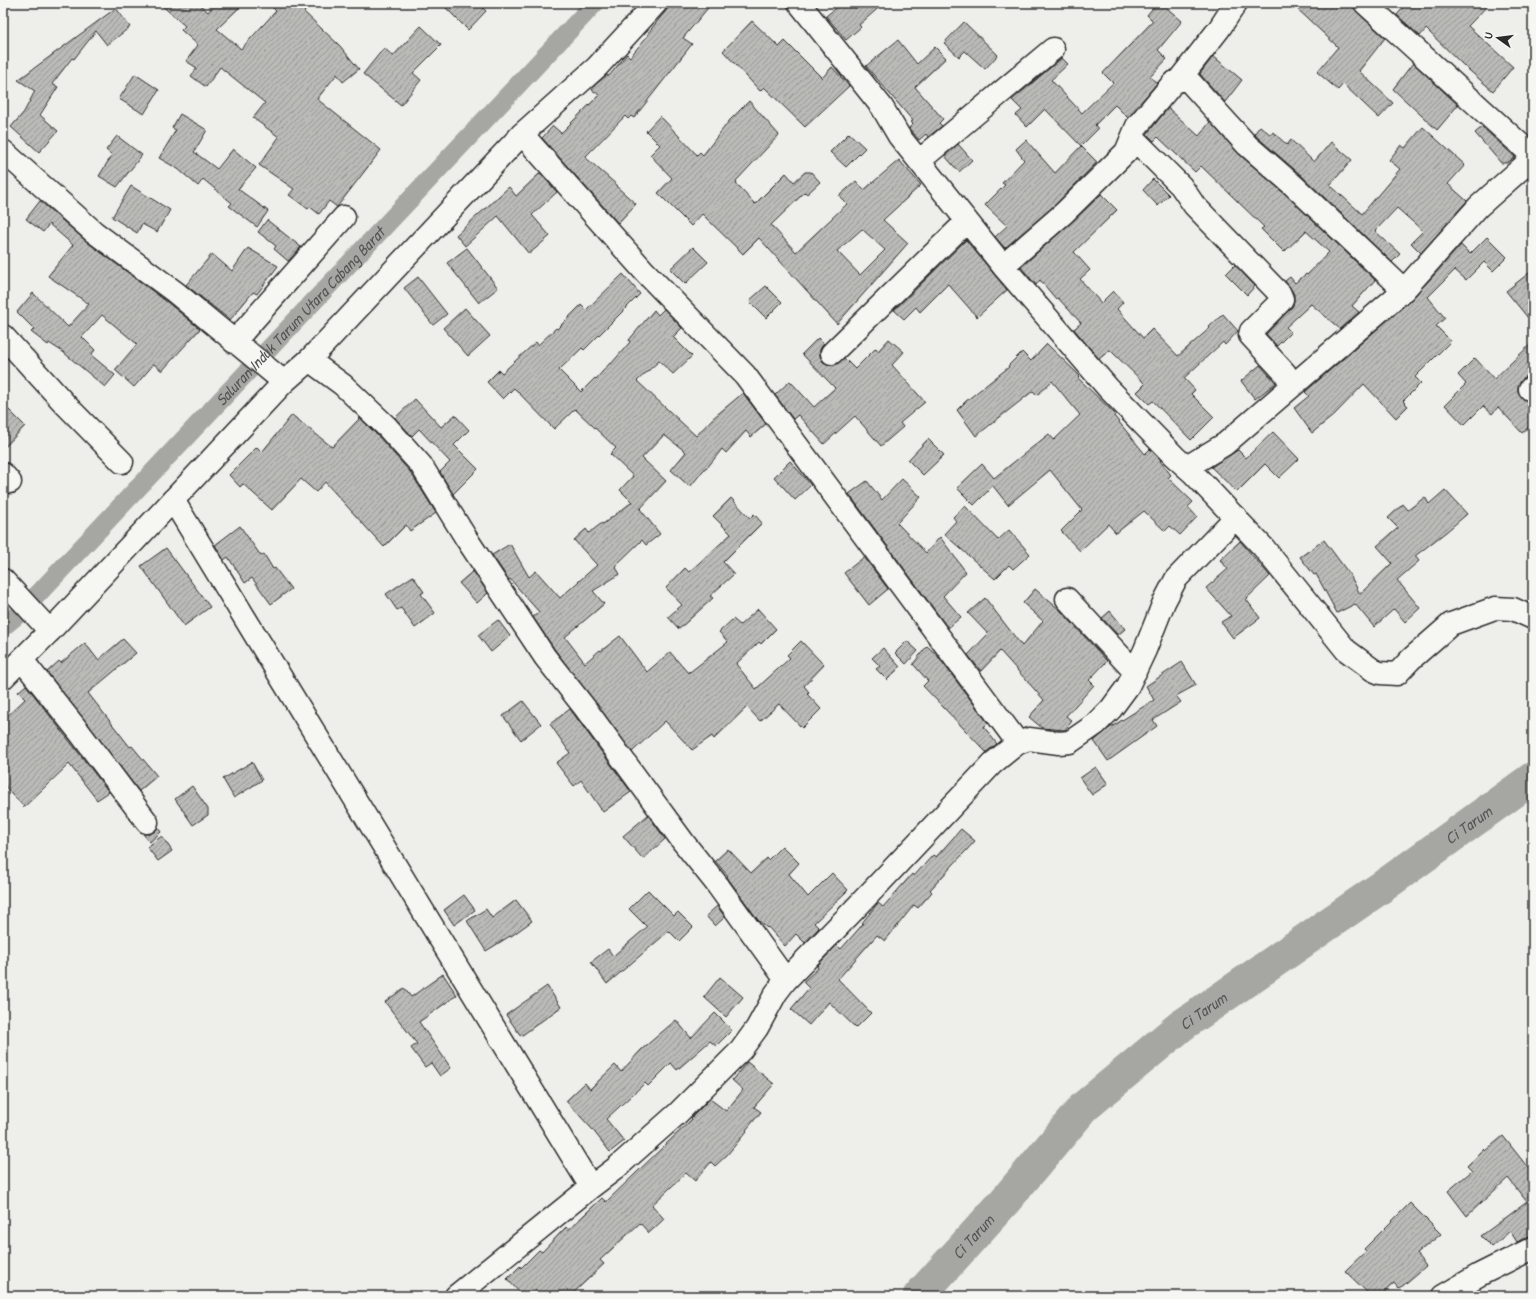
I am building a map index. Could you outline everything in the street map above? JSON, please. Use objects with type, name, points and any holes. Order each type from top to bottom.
[{"type":"street","points":[[3,678],[22,660],[45,625],[173,500],[277,377],[309,360],[522,134],[597,67],[656,3]]},
{"type":"street","points":[[800,3],[882,107],[899,136],[1003,266],[1108,388],[1236,517],[1263,547],[1346,650],[1373,670],[1380,673],[1397,674],[1411,659],[1451,624],[1495,608],[1513,610],[1533,618]]},
{"type":"street","points":[[1003,266],[1064,213],[1126,152],[1137,126],[1173,83],[1180,80],[1219,29],[1236,3]]},
{"type":"street","points":[[1187,467],[1225,444],[1404,290],[1478,207],[1533,157],[1366,3]]},
{"type":"street","points":[[920,161],[1052,49]]},
{"type":"street","points":[[1180,80],[1188,81],[1247,145],[1293,185],[1404,290]]},
{"type":"street","points":[[522,134],[645,272],[745,375],[1018,743]]},
{"type":"street","points":[[1132,138],[1181,186],[1194,205],[1280,294],[1282,299],[1280,302],[1251,331],[1250,335],[1284,373],[1292,386]]},
{"type":"street","points":[[3,151],[94,232],[175,292],[277,377]]},
{"type":"street","points":[[238,344],[344,217]]},
{"type":"street","points":[[832,353],[967,221]]},
{"type":"street","points":[[3,336],[65,404],[122,462]]},
{"type":"street","points":[[309,360],[343,385],[387,427],[421,464],[466,538],[545,657],[585,708],[684,843],[716,883],[786,980]]},
{"type":"street","points":[[173,500],[591,1186]]},
{"type":"street","points":[[456,1296],[649,1140],[741,1050],[757,1028],[776,993],[786,980],[993,763],[1018,743],[1029,739],[1059,743],[1070,742],[1081,736],[1096,724],[1111,709],[1128,686],[1164,602],[1176,578],[1236,517]]},
{"type":"street","points":[[5,582],[45,625]]},
{"type":"street","points":[[1067,599],[1135,672]]},
{"type":"street","points":[[22,660],[80,733],[147,822]]},
{"type":"street","points":[[1442,1296],[1479,1275],[1533,1248]]},
{"type":"building","points":[[159,3],[198,3],[208,12],[216,3],[244,3],[217,29],[241,49],[276,11],[268,3],[313,3],[304,12],[340,46],[359,69],[343,82],[337,74],[317,99],[381,150],[337,207],[329,201],[319,214],[310,207],[308,209],[289,195],[294,189],[259,165],[279,137],[253,118],[265,103],[220,67],[206,87],[191,76],[197,68],[186,61],[198,45],[181,30],[185,26]]},
{"type":"building","points":[[441,3],[478,3],[486,11],[468,30]]},
{"type":"building","points":[[672,3],[712,3],[683,38],[692,44],[634,118],[631,116],[628,119],[625,116],[585,157],[636,204],[618,223],[542,138],[553,126],[561,133],[599,95],[592,90],[595,85],[607,75],[609,76],[627,54],[630,57]]},
{"type":"building","points":[[842,3],[884,3],[859,25],[861,27],[846,40],[826,16]]},
{"type":"building","points":[[1157,3],[1161,3],[1182,21],[1158,50],[1167,59],[1150,77],[1157,83],[1128,118],[1115,105],[1095,125],[1098,129],[1081,146],[1045,109],[1027,127],[1016,115],[1022,110],[1012,100],[1062,58],[1068,64],[1051,80],[1082,113],[1113,83],[1103,73],[1153,21],[1147,15]]},
{"type":"building","points":[[1291,3],[1351,3],[1357,12],[1385,38],[1359,71],[1393,103],[1379,118],[1343,84],[1338,90],[1317,72],[1338,47]]},
{"type":"building","points":[[1407,3],[1490,3],[1468,26],[1513,67],[1493,91],[1463,65],[1426,29],[1420,36],[1397,15]]},
{"type":"building","points":[[116,8],[130,27],[107,45],[96,31],[74,59],[72,58],[52,84],[58,87],[40,115],[58,131],[39,152],[11,127],[24,112],[35,91],[18,80]]},
{"type":"building","points":[[752,21],[779,47],[785,41],[822,78],[832,67],[849,86],[805,127],[764,87],[760,91],[723,51]]},
{"type":"building","points":[[964,22],[998,55],[985,69],[965,51],[959,57],[944,43]]},
{"type":"building","points":[[421,26],[441,45],[413,73],[421,80],[401,105],[363,74],[384,48],[393,56]]},
{"type":"building","points":[[898,40],[917,64],[935,47],[946,58],[915,87],[943,119],[939,123],[942,126],[928,137],[926,134],[919,140],[909,128],[913,124],[911,122],[913,121],[866,66]]},
{"type":"building","points":[[1213,56],[1242,80],[1225,102],[1200,74]]},
{"type":"building","points":[[1413,63],[1458,105],[1437,130],[1393,89]]},
{"type":"building","points":[[135,74],[159,90],[144,114],[119,99]]},
{"type":"building","points":[[749,101],[779,135],[736,181],[736,184],[755,204],[786,173],[794,182],[805,172],[811,172],[820,182],[807,194],[805,192],[771,225],[796,252],[847,204],[839,196],[856,181],[864,190],[899,160],[921,185],[883,220],[908,243],[837,324],[759,238],[743,254],[702,214],[691,226],[658,193],[672,178],[650,155],[660,145],[646,131],[660,116],[697,155],[700,152],[703,155],[729,121]],"holes":[[[862,229],[885,250],[860,275],[837,251]]]},
{"type":"building","points":[[1168,108],[1199,136],[1210,122],[1239,154],[1285,194],[1375,280],[1352,306],[1359,312],[1340,329],[1311,304],[1286,327],[1291,332],[1277,346],[1266,334],[1293,306],[1294,294],[1285,281],[1290,277],[1295,283],[1306,274],[1307,275],[1329,252],[1306,231],[1284,252],[1261,229],[1264,227],[1201,166],[1195,172],[1158,137],[1154,141],[1147,134]]},
{"type":"building","points":[[180,114],[207,130],[194,152],[217,169],[233,149],[256,168],[238,189],[268,211],[257,227],[229,206],[232,203],[203,179],[198,186],[178,169],[159,158],[176,130],[172,128]]},
{"type":"building","points":[[1260,126],[1271,135],[1273,132],[1287,145],[1291,140],[1314,162],[1331,142],[1352,160],[1330,185],[1362,214],[1400,169],[1389,160],[1401,145],[1405,148],[1423,127],[1465,165],[1448,184],[1467,201],[1421,253],[1411,243],[1423,231],[1397,208],[1375,231],[1400,254],[1392,262],[1302,176],[1254,134]]},
{"type":"building","points":[[1482,127],[1515,157],[1507,163],[1501,163],[1475,133]]},
{"type":"building","points":[[849,133],[865,148],[846,167],[830,152]]},
{"type":"building","points":[[117,136],[142,155],[117,187],[99,176],[112,155],[106,150]]},
{"type":"building","points":[[1026,140],[1055,173],[1081,146],[1097,162],[1056,204],[1005,248],[995,237],[1007,226],[985,205],[1005,185],[1002,183],[1024,160],[1016,149]]},
{"type":"building","points":[[958,144],[972,160],[959,172],[945,156]]},
{"type":"building","points":[[540,173],[557,192],[532,215],[550,236],[529,254],[498,216],[465,246],[456,235],[509,187],[516,196]]},
{"type":"building","points":[[1153,179],[1169,195],[1158,206],[1143,190]]},
{"type":"building","points":[[131,186],[170,210],[157,232],[142,224],[137,233],[112,217]]},
{"type":"building","points":[[1101,194],[1117,210],[1074,252],[1090,270],[1080,279],[1101,303],[1113,291],[1123,302],[1117,309],[1143,338],[1152,329],[1178,356],[1210,328],[1209,327],[1223,314],[1238,331],[1225,345],[1223,342],[1184,378],[1195,390],[1191,394],[1214,417],[1191,440],[1153,401],[1149,404],[1137,392],[1145,384],[1110,350],[1099,359],[1074,329],[1081,323],[1058,298],[1056,299],[1040,280],[1036,285],[1021,267]]},
{"type":"building","points":[[40,201],[87,242],[167,302],[200,329],[162,371],[154,364],[134,387],[115,370],[137,344],[102,315],[82,337],[95,350],[91,355],[115,375],[105,387],[63,352],[49,343],[48,345],[31,332],[34,329],[17,312],[33,293],[68,327],[89,304],[48,276],[73,245],[49,224],[43,232],[26,219]]},
{"type":"building","points":[[267,220],[301,247],[288,261],[274,249],[276,246],[258,232]]},
{"type":"building","points":[[1487,237],[1507,257],[1493,271],[1484,262],[1466,280],[1455,270],[1428,297],[1445,318],[1436,326],[1451,341],[1415,377],[1421,383],[1403,401],[1408,406],[1396,418],[1364,384],[1333,416],[1312,433],[1294,408],[1309,396],[1305,392],[1412,299],[1461,245],[1470,254]]},
{"type":"building","points":[[966,240],[1007,290],[977,317],[948,284],[920,312],[916,307],[904,319],[894,310]]},
{"type":"building","points":[[693,247],[708,262],[685,284],[670,269]]},
{"type":"building","points":[[248,248],[278,266],[257,294],[253,292],[230,320],[186,285],[212,254],[232,271]]},
{"type":"building","points":[[467,248],[498,288],[479,303],[447,263]]},
{"type":"building","points":[[1235,265],[1255,286],[1247,295],[1226,274]]},
{"type":"building","points":[[1533,270],[1533,324],[1506,291]]},
{"type":"building","points":[[623,274],[640,294],[584,350],[582,348],[559,370],[581,392],[595,378],[596,379],[610,363],[611,364],[654,310],[658,315],[664,309],[682,328],[673,337],[692,356],[673,374],[659,361],[637,381],[696,436],[713,418],[743,393],[766,424],[751,437],[746,431],[726,453],[722,449],[690,487],[671,470],[686,452],[664,435],[642,458],[666,481],[640,509],[660,534],[646,545],[642,540],[615,566],[620,574],[593,591],[604,604],[565,637],[585,663],[620,636],[647,672],[670,652],[688,673],[728,642],[719,632],[733,619],[740,625],[758,609],[776,629],[761,644],[759,642],[736,664],[756,689],[790,658],[787,655],[801,641],[824,665],[804,686],[809,692],[807,694],[821,709],[802,728],[779,704],[760,721],[747,707],[714,739],[712,736],[692,750],[665,721],[632,752],[555,650],[533,617],[539,612],[510,579],[509,580],[492,555],[510,544],[529,577],[536,571],[560,598],[597,565],[574,540],[586,529],[589,533],[632,502],[620,490],[633,476],[610,454],[616,448],[575,409],[554,429],[514,388],[503,399],[487,382],[499,370],[502,373],[536,342],[538,345],[556,328],[557,329],[581,305],[586,310]]},
{"type":"building","points":[[418,277],[447,314],[433,325],[404,288]]},
{"type":"building","points":[[766,286],[782,302],[766,318],[749,301]]},
{"type":"building","points":[[465,308],[490,336],[468,356],[443,328]]},
{"type":"building","points":[[818,338],[824,344],[820,349],[820,356],[823,362],[829,365],[835,365],[844,358],[855,369],[876,348],[878,351],[889,339],[904,352],[892,365],[925,402],[900,423],[903,427],[881,446],[855,416],[824,444],[798,415],[793,419],[775,395],[790,381],[814,407],[835,388],[802,354]]},
{"type":"building","points":[[1533,342],[1533,374],[1524,377],[1518,386],[1518,393],[1521,398],[1527,401],[1533,401],[1533,423],[1522,433],[1498,407],[1492,414],[1483,406],[1464,425],[1445,405],[1466,384],[1458,375],[1475,358],[1494,379]]},
{"type":"building","points":[[1047,344],[1080,376],[1078,378],[1115,414],[1114,416],[1145,454],[1150,449],[1161,460],[1160,461],[1171,475],[1168,478],[1193,502],[1188,507],[1197,517],[1180,535],[1170,526],[1165,531],[1144,511],[1116,533],[1108,524],[1080,551],[1061,531],[1082,510],[1050,470],[1008,505],[993,486],[974,505],[957,488],[982,464],[994,478],[1049,434],[1054,440],[1080,415],[1052,381],[1037,395],[1033,391],[976,436],[957,410],[966,401],[1009,367],[1008,366],[1022,352],[1031,361]]},
{"type":"building","points":[[1260,365],[1276,383],[1255,399],[1241,381]]},
{"type":"building","points":[[415,399],[441,427],[455,415],[469,430],[454,445],[478,469],[453,494],[440,472],[450,462],[419,429],[412,436],[395,418]]},
{"type":"building","points":[[3,404],[25,426],[3,449]]},
{"type":"building","points":[[292,415],[332,447],[360,418],[411,473],[436,513],[410,531],[406,525],[384,547],[325,482],[316,492],[301,479],[272,510],[243,484],[240,487],[229,475],[257,447],[262,452]]},
{"type":"building","points":[[1273,432],[1299,459],[1279,478],[1265,464],[1237,492],[1211,467],[1238,450],[1246,458]]},
{"type":"building","points":[[928,439],[944,455],[923,475],[908,460]]},
{"type":"building","points":[[790,461],[811,485],[795,500],[774,477]]},
{"type":"building","points":[[902,479],[921,497],[897,523],[926,553],[940,537],[966,572],[943,596],[961,617],[948,628],[849,494],[867,481],[882,500]]},
{"type":"building","points":[[1445,490],[1467,514],[1415,556],[1419,561],[1397,580],[1420,608],[1405,622],[1394,609],[1374,627],[1355,604],[1337,613],[1316,574],[1314,575],[1300,557],[1324,540],[1350,575],[1360,594],[1392,563],[1377,546],[1398,528],[1388,518],[1403,504],[1408,510],[1425,497],[1429,504]]},
{"type":"building","points":[[731,498],[750,518],[754,514],[762,523],[723,562],[734,574],[710,596],[713,598],[679,629],[668,617],[682,605],[666,588],[685,568],[689,572],[731,534],[713,516]]},
{"type":"building","points":[[965,506],[998,540],[1009,530],[1030,554],[1013,569],[1009,565],[995,579],[944,534],[956,521],[953,517]]},
{"type":"building","points":[[240,526],[261,556],[264,554],[273,569],[275,568],[291,589],[271,604],[252,578],[245,583],[228,557],[224,560],[215,545]]},
{"type":"building","points":[[1240,541],[1270,576],[1246,599],[1260,618],[1233,638],[1221,622],[1231,616],[1206,588],[1228,569],[1220,560]]},
{"type":"building","points":[[166,548],[210,607],[184,626],[141,566]]},
{"type":"building","points":[[864,557],[888,589],[869,605],[844,573]]},
{"type":"building","points":[[473,571],[488,593],[477,603],[459,583]]},
{"type":"building","points":[[413,576],[424,592],[421,594],[435,613],[415,628],[401,608],[397,610],[386,594]]},
{"type":"building","points":[[1035,589],[1061,611],[1107,661],[1089,680],[1094,685],[1066,716],[1072,721],[1065,730],[1042,728],[1029,717],[1044,700],[1000,651],[981,671],[968,655],[988,634],[968,613],[985,598],[1022,646],[1043,621],[1023,603]]},
{"type":"building","points":[[1110,611],[1125,629],[1118,635],[1102,618]]},
{"type":"building","points":[[498,620],[510,636],[491,652],[478,635]]},
{"type":"building","points":[[123,639],[136,653],[88,693],[130,747],[132,746],[157,776],[139,791],[47,672],[59,661],[61,663],[85,643],[98,660]]},
{"type":"building","points":[[907,641],[918,651],[906,664],[895,653]]},
{"type":"building","points":[[927,646],[936,654],[988,723],[984,727],[997,744],[986,752],[923,686],[928,681],[913,664]]},
{"type":"building","points":[[883,648],[900,667],[887,680],[876,669],[880,666],[872,658]]},
{"type":"building","points":[[1182,662],[1196,685],[1176,696],[1181,702],[1153,720],[1157,726],[1108,761],[1094,741],[1108,729],[1154,700],[1146,686]]},
{"type":"building","points":[[26,685],[109,792],[97,800],[69,764],[24,807],[3,784],[3,720],[25,699],[18,692]]},
{"type":"building","points":[[523,701],[541,724],[521,740],[503,716]]},
{"type":"building","points":[[570,709],[631,792],[603,812],[581,780],[574,786],[556,763],[570,753],[550,724]]},
{"type":"building","points":[[252,762],[262,780],[234,798],[223,779]]},
{"type":"building","points":[[1096,767],[1108,784],[1092,795],[1080,778]]},
{"type":"building","points":[[192,786],[208,809],[208,815],[193,825],[175,799]]},
{"type":"building","points":[[648,815],[665,839],[643,859],[623,836]]},
{"type":"building","points":[[158,828],[161,832],[150,842],[143,834],[154,832]]},
{"type":"building","points":[[961,829],[975,841],[930,890],[932,892],[918,908],[914,905],[885,941],[877,935],[838,979],[871,1013],[856,1028],[829,1002],[809,1025],[791,1009],[809,988],[803,982],[818,968],[817,966],[837,945],[841,949],[863,924],[862,923],[878,903],[883,907],[912,874],[914,876],[933,855],[936,857]]},
{"type":"building","points":[[162,836],[172,851],[158,861],[147,847]]},
{"type":"building","points":[[782,846],[799,863],[789,874],[808,897],[832,873],[848,890],[814,923],[819,928],[805,943],[796,934],[785,946],[768,927],[767,928],[758,920],[727,877],[728,876],[715,861],[728,849],[751,873],[767,858],[768,860]]},
{"type":"building","points":[[648,890],[674,916],[678,912],[693,927],[679,941],[669,931],[607,984],[591,962],[608,949],[613,956],[647,927],[629,909]]},
{"type":"building","points":[[464,895],[475,910],[454,925],[444,910]]},
{"type":"building","points":[[516,900],[532,921],[510,937],[486,951],[467,921],[486,909],[492,918]]},
{"type":"building","points":[[717,906],[725,917],[715,926],[706,916]]},
{"type":"building","points":[[443,974],[457,995],[419,1022],[451,1068],[440,1076],[431,1063],[425,1067],[411,1048],[417,1044],[385,1002],[404,988],[411,997]]},
{"type":"building","points":[[720,977],[743,997],[726,1017],[704,997]]},
{"type":"building","points":[[547,986],[561,1007],[521,1036],[506,1015]]},
{"type":"building","points":[[715,1013],[732,1030],[716,1046],[710,1041],[677,1070],[671,1063],[648,1086],[645,1083],[606,1119],[624,1141],[610,1152],[592,1129],[566,1101],[585,1083],[590,1089],[615,1065],[621,1072],[641,1050],[676,1020],[691,1038]]},
{"type":"building","points":[[747,1062],[774,1084],[754,1107],[761,1112],[727,1155],[715,1166],[711,1162],[695,1181],[686,1173],[652,1205],[664,1219],[649,1233],[640,1223],[600,1260],[604,1264],[570,1296],[523,1296],[507,1279],[520,1266],[521,1268],[539,1250],[542,1252],[566,1227],[568,1230],[602,1198],[606,1202],[692,1119],[691,1118],[710,1099],[726,1111],[743,1090],[732,1080]]},
{"type":"building","points":[[1503,1136],[1533,1174],[1533,1234],[1517,1242],[1510,1231],[1492,1247],[1481,1236],[1527,1202],[1508,1178],[1467,1216],[1448,1191],[1472,1171],[1467,1166],[1484,1149],[1485,1151]]},
{"type":"building","points":[[1410,1203],[1441,1234],[1416,1254],[1426,1266],[1399,1289],[1394,1283],[1380,1296],[1371,1296],[1345,1271],[1366,1251],[1364,1249]]},
{"type":"waterway","name":"Saluran Induk Tarum Utara Cabang Barat","points":[[3,627],[21,612],[595,3]]},
{"type":"waterway","name":"Ci Tarum","points":[[919,1296],[1004,1202],[1084,1107],[1181,1026],[1386,884],[1533,778]]}]
